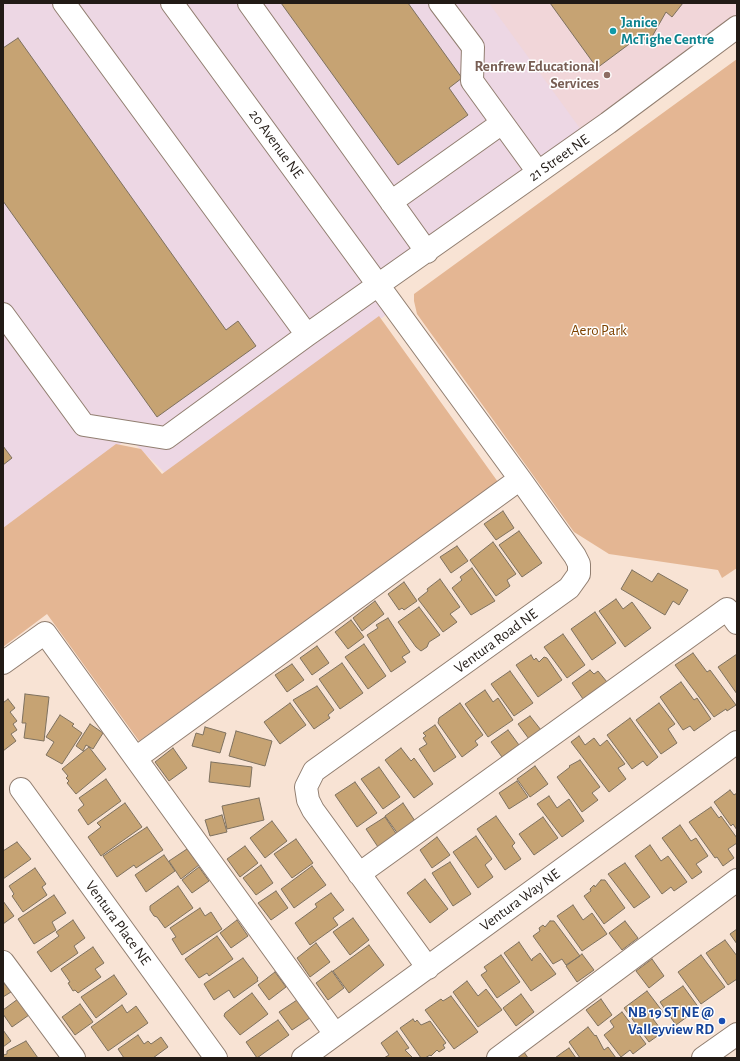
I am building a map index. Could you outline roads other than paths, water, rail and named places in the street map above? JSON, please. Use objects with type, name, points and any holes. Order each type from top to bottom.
[{"type":"street","points":[[64,3],[308,336]]},
{"type":"street","name":"20 Avenue NE","points":[[172,3],[379,286]]},
{"type":"street","points":[[248,3],[427,252]]},
{"type":"street","points":[[440,3],[473,48],[472,81],[538,172]]},
{"type":"street","name":"21 Street NE","points":[[3,314],[84,425],[166,438],[608,123],[737,27]]},
{"type":"street","points":[[391,202],[502,123]]},
{"type":"street","name":"Ventura Road NE","points":[[379,286],[520,479],[575,556],[579,564],[579,574],[569,588],[314,771],[306,787],[308,800],[313,810],[428,968]]},
{"type":"street","points":[[136,758],[520,479]]},
{"type":"street","points":[[359,874],[727,609],[737,623]]},
{"type":"street","points":[[3,663],[45,633],[336,1034]]},
{"type":"street","name":"Ventura Way NE","points":[[303,1058],[737,742]]},
{"type":"street","name":"Ventura Place NE","points":[[21,789],[216,1058]]},
{"type":"street","points":[[498,1058],[737,880]]},
{"type":"street","points":[[3,962],[74,1058]]},
{"type":"street","points":[[703,1058],[737,1034]]},
{"type":"place","name":"Janice McTighe Centre","points":[[613,31]]},
{"type":"place","name":"Renfrew Educational Services","points":[[607,75]]},
{"type":"place","name":"NB 19 ST NE @ Valleyview RD","points":[[722,1021]]},
{"type":"park label","name":"Aero Park","points":[[599,330]]}]
